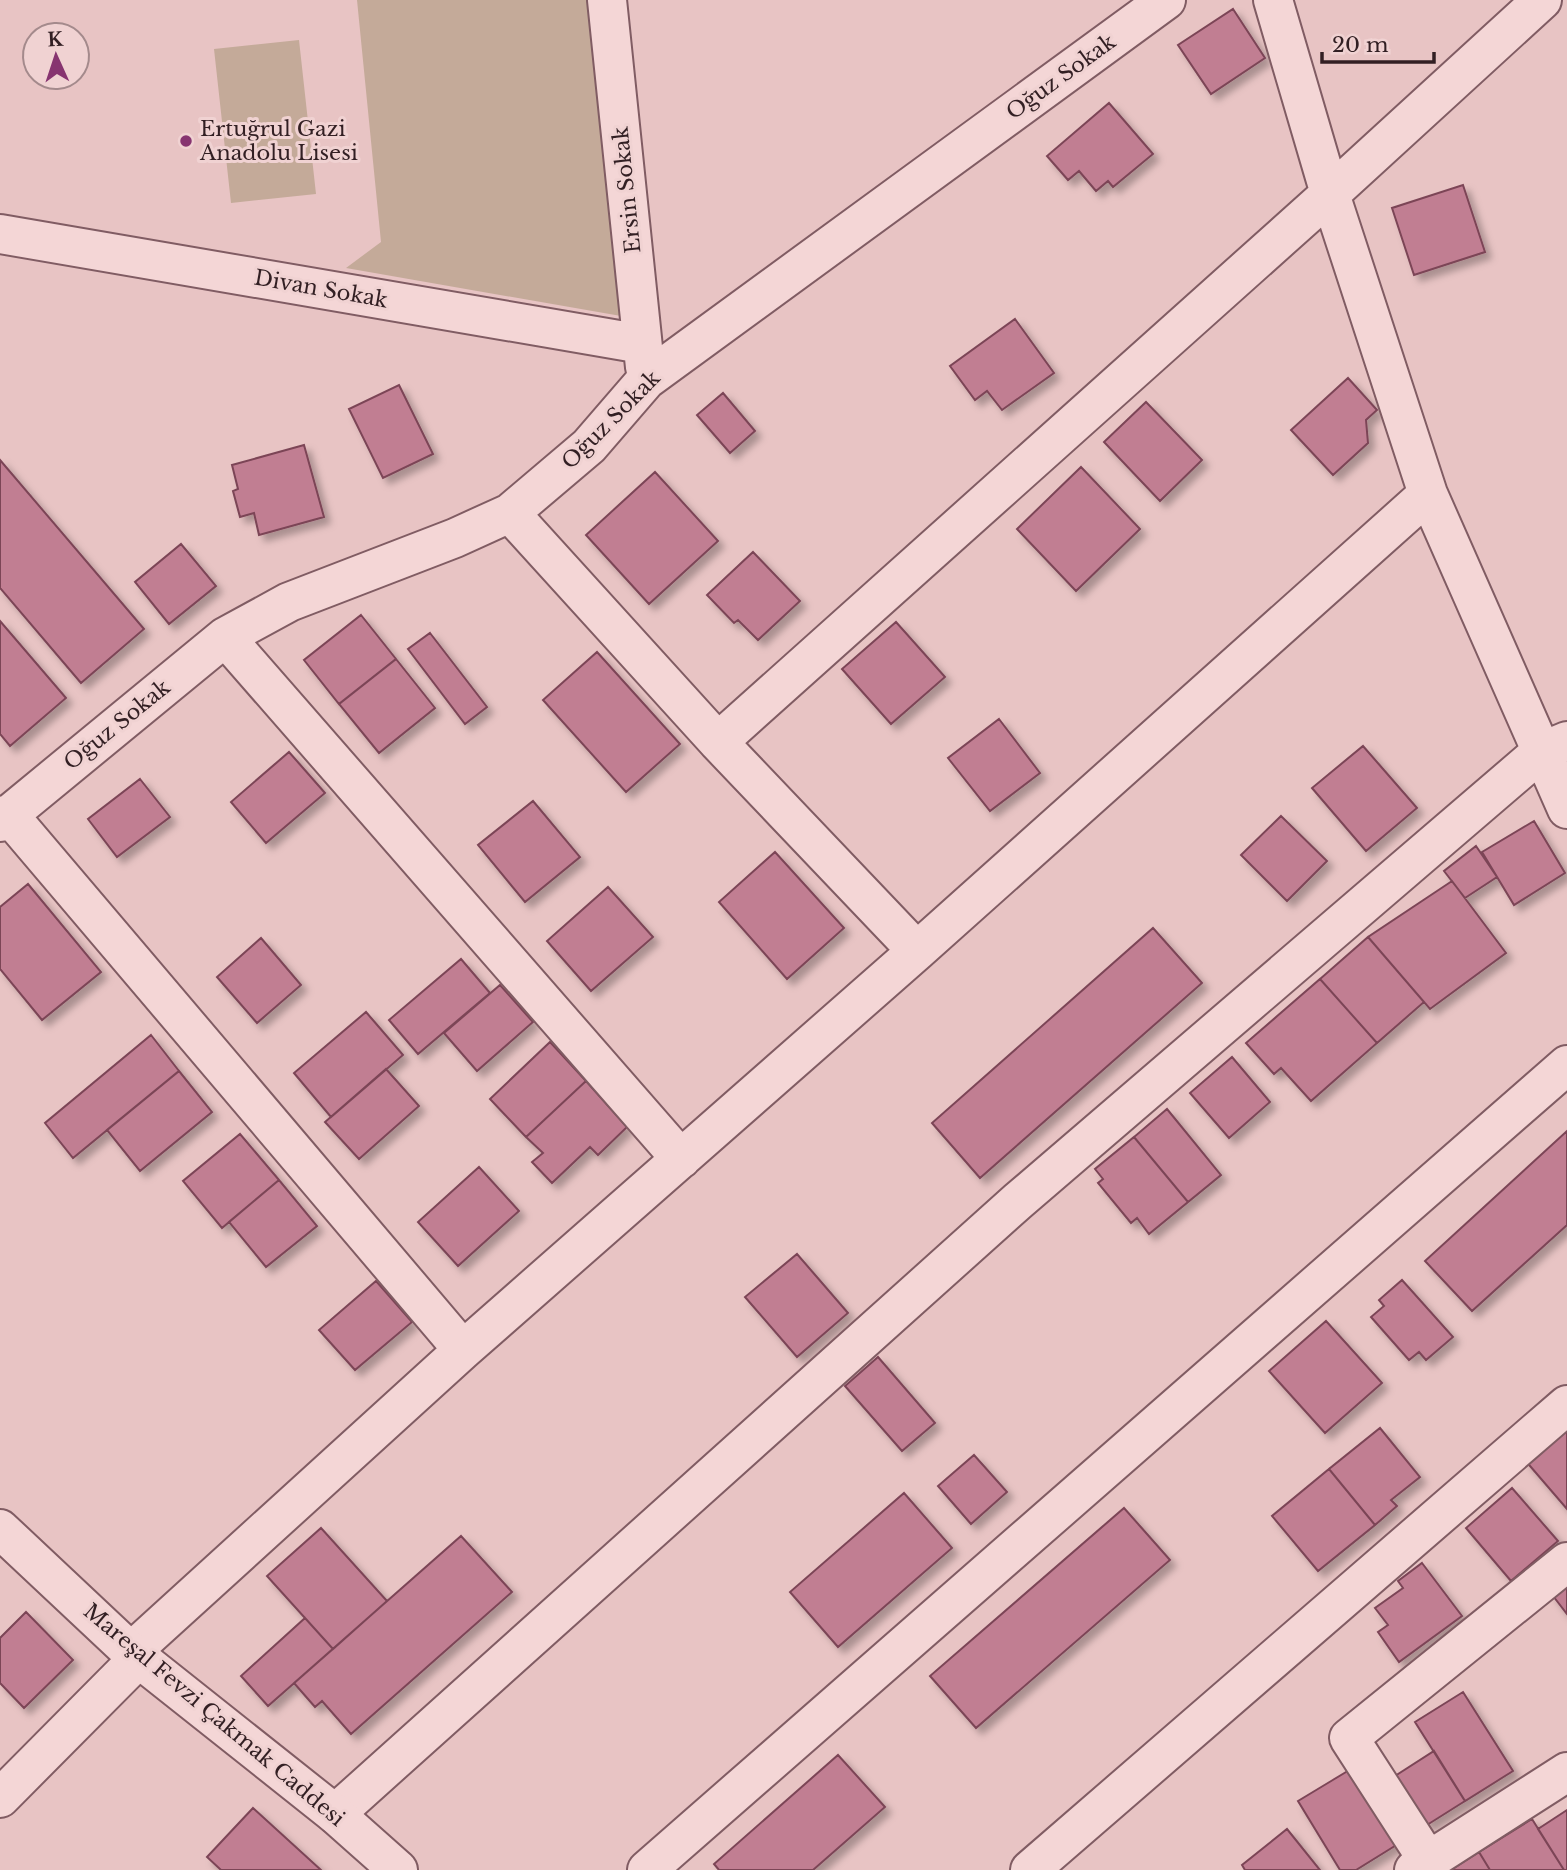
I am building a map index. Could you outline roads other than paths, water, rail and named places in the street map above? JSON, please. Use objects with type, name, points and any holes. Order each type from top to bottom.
[{"type":"street","name":"Ersin Sokak","points":[[607,0],[644,362]]},
{"type":"street","name":"Oğuz Sokak","points":[[4,818],[225,637],[289,602],[455,538],[510,513],[589,446],[644,362],[1166,0]]},
{"type":"street","points":[[1273,0],[1330,194],[1428,494],[1554,746],[1567,809]]},
{"type":"street","points":[[718,742],[1330,194],[1542,0]]},
{"type":"street","name":"Divan Sokak","points":[[0,234],[644,362]]},
{"type":"street","points":[[0,1798],[135,1655],[463,1350],[917,951],[1428,494]]},
{"type":"street","points":[[510,513],[718,742],[917,951]]},
{"type":"street","points":[[225,637],[681,1158]]},
{"type":"street","points":[[335,1814],[1018,1201],[1554,746]]},
{"type":"street","points":[[4,818],[463,1350]]},
{"type":"street","points":[[647,1870],[1567,1065]]},
{"type":"street","points":[[1030,1870],[1567,1405]]},
{"type":"street","name":"Mareşal Fevzi Çakmak Caddesi","points":[[0,1529],[135,1655],[335,1814],[398,1870]]},
{"type":"street","points":[[1567,1562],[1349,1738],[1421,1865],[1567,1772]]},
{"type":"place","name":"Ertuğrul Gazi Anadolu Lisesi","points":[[186,141]]}]
